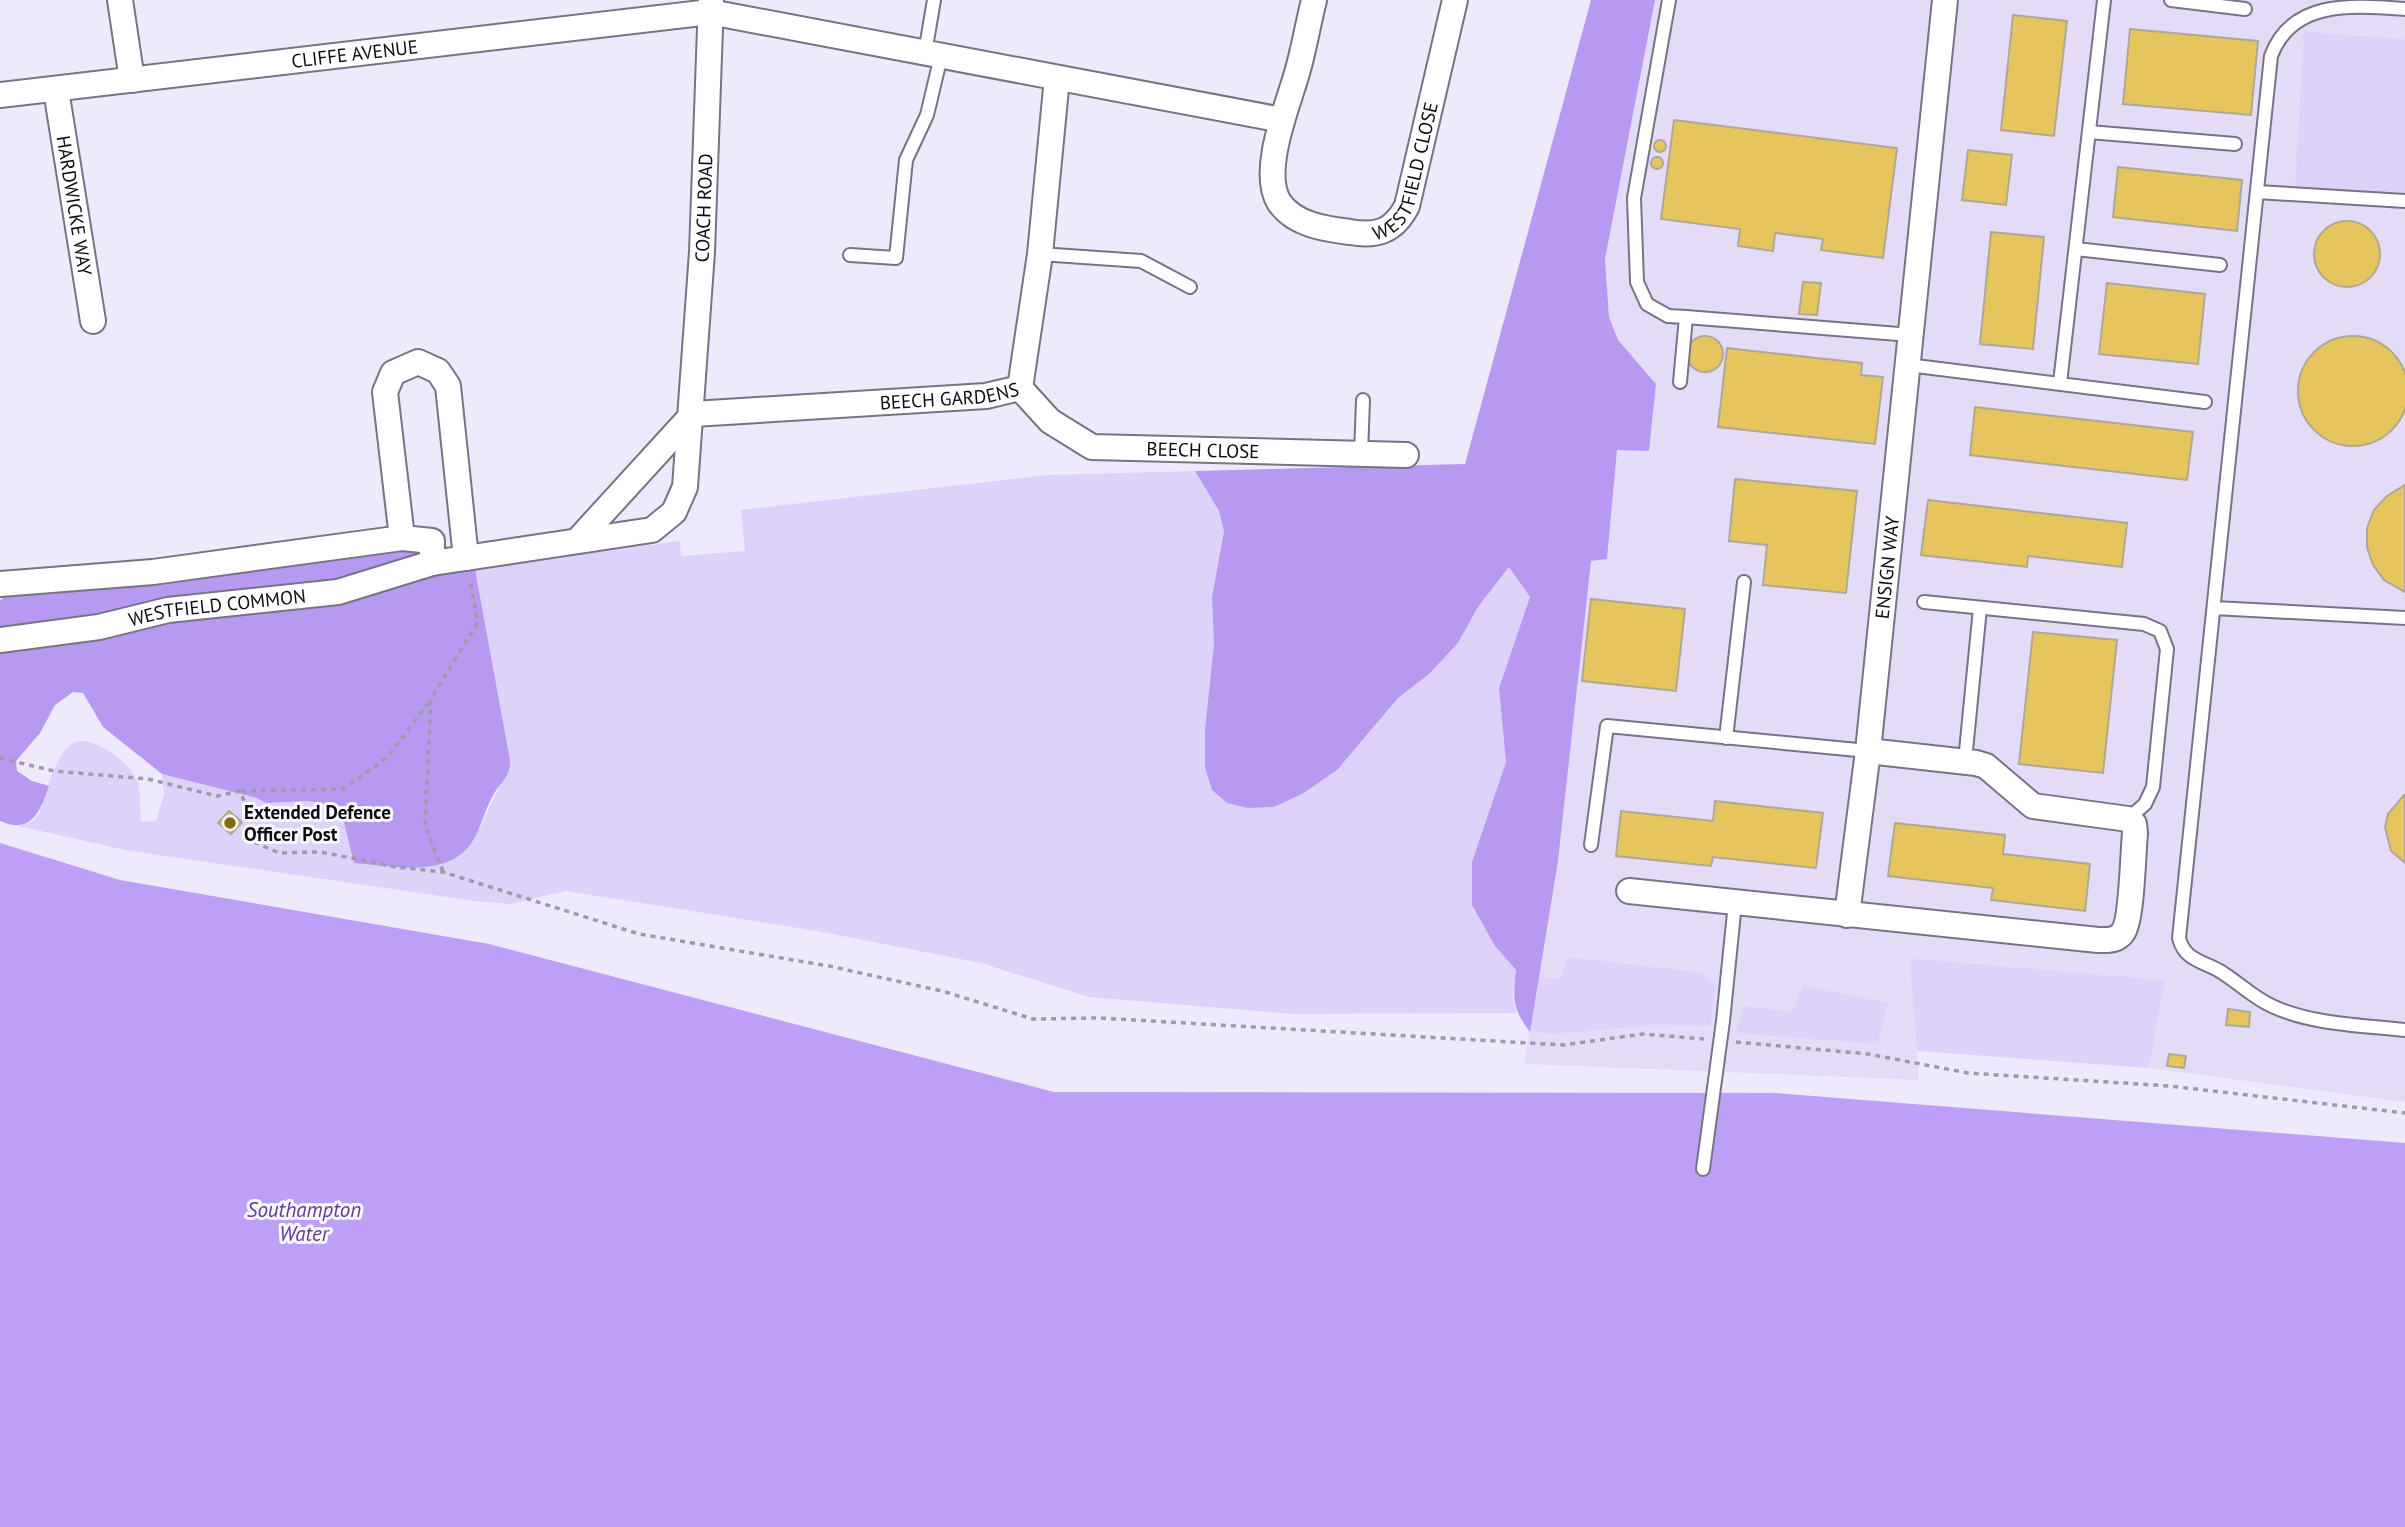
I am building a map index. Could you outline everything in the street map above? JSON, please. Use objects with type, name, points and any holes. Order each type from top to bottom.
[{"type":"street","points":[[120,0],[132,80]]},
{"type":"street","name":"WESTFIELD CLOSE","points":[[1314,0],[1298,71],[1282,120],[1272,180],[1285,209],[1302,222],[1330,229],[1375,234],[1389,229],[1399,221],[1407,206],[1455,0]]},
{"type":"street","name":"ENSIGN WAY","points":[[1847,915],[1868,751],[1945,0]]},
{"type":"street","points":[[710,6],[933,54],[1282,120]]},
{"type":"street","name":"CLIFFE AVENUE","points":[[0,94],[56,90],[710,6]]},
{"type":"street","name":"COACH ROAD","points":[[652,530],[674,512],[685,487],[692,414],[710,6]]},
{"type":"street","name":"BEECH GARDENS","points":[[692,414],[986,396],[1020,387],[1040,254],[1057,78]]},
{"type":"street","name":"HARDWICKE WAY","points":[[56,90],[93,321]]},
{"type":"street","points":[[402,538],[385,392],[393,373],[418,362],[438,371],[448,386],[466,558]]},
{"type":"street","name":"BEECH CLOSE","points":[[1020,387],[1050,421],[1092,447],[1406,455]]},
{"type":"street","points":[[577,541],[692,414]]},
{"type":"street","name":"WESTFIELD COMMON","points":[[0,640],[99,627],[168,610],[338,592],[432,563],[652,530]]},
{"type":"street","points":[[0,583],[153,572],[402,538],[432,541],[432,563]]},
{"type":"street","points":[[1629,891],[1847,915],[2115,939],[2122,934],[2127,918],[2135,833],[2134,824],[2128,819],[2033,806],[1986,766],[1965,761],[1868,751]]},
{"type":"lane","points":[[850,256],[896,258],[906,160],[927,115],[933,54],[934,0]]},
{"type":"lane","points":[[1669,0],[1634,198],[1637,282],[1647,304],[1668,316],[1910,335]]},
{"type":"lane","points":[[2060,383],[2104,0]]},
{"type":"lane","points":[[2171,0],[2245,9]]},
{"type":"lane","points":[[2405,9],[2326,4],[2305,13],[2284,29],[2271,57],[2179,928],[2181,946],[2192,958],[2218,970],[2261,1000],[2283,1011],[2322,1020],[2405,1030]]},
{"type":"lane","points":[[2089,132],[2235,144]]},
{"type":"lane","points":[[2257,192],[2405,201]]},
{"type":"lane","points":[[2076,248],[2220,265]]},
{"type":"lane","points":[[1040,254],[1141,261],[1190,287]]},
{"type":"lane","points":[[1681,382],[1686,317]]},
{"type":"lane","points":[[1908,365],[2204,402]]},
{"type":"lane","points":[[1361,454],[1363,400]]},
{"type":"lane","points":[[1726,738],[1744,582]]},
{"type":"lane","points":[[1924,602],[2144,624],[2160,631],[2167,649],[2153,787],[2145,804],[2128,819]]},
{"type":"lane","points":[[1965,761],[1980,608]]},
{"type":"lane","points":[[2214,608],[2405,618]]},
{"type":"lane","points":[[1591,845],[1607,726],[1868,751]]},
{"type":"lane","points":[[1703,1169],[1723,1021],[1735,903]]},
{"type":"path","points":[[0,758],[54,771],[148,779],[217,796],[240,791],[343,789],[388,757],[431,699],[478,622],[466,558]]},
{"type":"path","points":[[431,699],[425,826],[443,872]]},
{"type":"path","points":[[240,791],[249,812],[247,833],[256,843],[279,853],[321,852],[396,867],[443,872],[639,934],[829,966],[942,991],[1033,1020],[1099,1018],[1563,1045],[1643,1034],[1709,1040]]},
{"type":"path","points":[[1735,1042],[1868,1054],[1968,1073],[2169,1086],[2405,1113]]},
{"type":"shaded area","points":[[1591,0],[1655,0],[1605,259],[1609,317],[1618,340],[1656,384],[1649,451],[1617,450],[1607,559],[1591,561],[1558,861],[1530,1032],[1515,1003],[1516,970],[1495,946],[1472,905],[1472,862],[1506,762],[1499,688],[1530,597],[1509,567],[1478,607],[1458,643],[1429,674],[1398,698],[1337,770],[1302,794],[1274,807],[1248,808],[1227,803],[1212,790],[1205,767],[1205,730],[1214,644],[1212,597],[1224,531],[1219,511],[1195,471],[1465,464]]},
{"type":"shaded area","points":[[1655,0],[2405,0],[2405,1102],[2149,1068],[2165,980],[1911,958],[1919,1080],[1524,1064],[1558,861],[1591,561],[1607,559],[1617,449],[1649,451],[1656,384],[1618,340],[1609,317],[1605,259]]},
{"type":"shaded area","points":[[2304,32],[2405,39],[2405,193],[2295,186]]},
{"type":"shaded area","points":[[1195,471],[1219,511],[1224,531],[1212,597],[1214,644],[1248,808],[1274,807],[1302,794],[1369,731],[1398,697],[1429,674],[1458,643],[1478,607],[1510,566],[1530,598],[1499,688],[1506,762],[1472,862],[1495,946],[1516,970],[1513,996],[1516,1013],[1294,1014],[1089,997],[981,963],[817,931],[566,891],[510,904],[474,901],[125,850],[19,826],[32,822],[39,814],[59,759],[70,745],[78,741],[98,745],[128,767],[138,783],[141,822],[156,821],[164,794],[162,774],[257,798],[267,803],[307,801],[480,829],[510,759],[475,569],[680,541],[681,556],[745,551],[741,510],[1048,475]]},
{"type":"shaded area","points":[[408,547],[432,563],[475,569],[510,760],[507,776],[492,797],[475,837],[462,854],[434,866],[418,868],[354,863],[340,806],[307,801],[266,803],[257,798],[162,774],[103,727],[83,693],[73,692],[55,705],[40,733],[16,761],[17,771],[32,781],[49,786],[38,812],[27,823],[20,825],[0,821],[0,600],[17,588]]},
{"type":"shaded area","points":[[1567,957],[1705,973],[1715,988],[1711,1026],[1655,1025],[1554,1034],[1530,1032],[1539,977],[1561,979]]},
{"type":"shaded area","points":[[1910,958],[2165,980],[2149,1068],[1917,1051]]},
{"type":"shaded area","points":[[1803,986],[1888,1003],[1878,1044],[1736,1033],[1744,1006],[1792,1012]]},
{"type":"water","name":"Southampton Water","points":[[0,843],[120,880],[489,944],[1054,1092],[1774,1093],[2405,1143],[2405,1527],[0,1527]]},
{"type":"building","points":[[2013,15],[2067,21],[2054,136],[2001,130]]},
{"type":"building","points":[[2130,29],[2258,41],[2251,115],[2123,104]]},
{"type":"building","points":[[1674,120],[1897,148],[1883,258],[1821,250],[1823,239],[1775,233],[1773,251],[1738,246],[1740,229],[1661,219]]},
{"type":"building","points":[[1660,140],[1666,146],[1660,152],[1654,146]]},
{"type":"building","points":[[1968,150],[2012,155],[2006,205],[1962,200]]},
{"type":"building","points":[[1657,157],[1663,163],[1657,169],[1651,163]]},
{"type":"building","points":[[2118,167],[2242,180],[2237,231],[2113,217]]},
{"type":"building","points":[[2341,221],[2353,221],[2365,226],[2375,236],[2380,254],[2378,267],[2365,282],[2353,287],[2341,287],[2329,282],[2319,272],[2314,260],[2314,248],[2319,236],[2329,226]]},
{"type":"building","points":[[1991,232],[2044,237],[2033,349],[1980,344]]},
{"type":"building","points":[[1803,282],[1821,283],[1817,315],[1799,314]]},
{"type":"building","points":[[2107,283],[2205,294],[2198,364],[2099,354]]},
{"type":"building","points":[[1705,336],[1718,341],[1723,354],[1718,367],[1705,372],[1692,367],[1687,354],[1692,341]]},
{"type":"building","points":[[2353,336],[2374,340],[2392,352],[2404,370],[2408,391],[2404,412],[2392,430],[2374,442],[2353,446],[2332,442],[2314,430],[2302,412],[2298,391],[2302,370],[2314,352],[2332,340]]},
{"type":"building","points":[[1727,348],[1862,363],[1861,375],[1883,377],[1875,444],[1718,427]]},
{"type":"building","points":[[1975,407],[2193,432],[2187,480],[1970,455]]},
{"type":"building","points":[[1735,479],[1857,491],[1846,593],[1763,585],[1767,545],[1729,541]]},
{"type":"building","points":[[2405,485],[2405,592],[2384,580],[2373,565],[2367,547],[2367,528],[2374,510],[2387,496]]},
{"type":"building","points":[[1928,500],[2127,523],[2122,567],[2028,556],[2027,567],[1921,555]]},
{"type":"building","points":[[1591,599],[1685,609],[1676,691],[1582,681]]},
{"type":"building","points":[[2033,632],[2117,640],[2103,773],[2019,764]]},
{"type":"building","points":[[2404,795],[2405,863],[2391,851],[2385,827],[2388,814]]},
{"type":"building","points":[[1715,801],[1823,813],[1816,868],[1713,857],[1711,866],[1616,856],[1621,811],[1713,821]]},
{"type":"building","name":"Extended Defence Officer Post","points":[[229,811],[242,822],[231,834],[218,823]]},
{"type":"building","points":[[1895,823],[2005,835],[2003,854],[2090,864],[2085,911],[1991,900],[1993,888],[1888,876]]},
{"type":"building","points":[[2228,1009],[2250,1012],[2249,1027],[2226,1025]]},
{"type":"building","points":[[2169,1054],[2186,1056],[2184,1068],[2167,1066]]},
{"type":"place","name":"Extended Defence Officer Post","points":[[230,823]]}]
